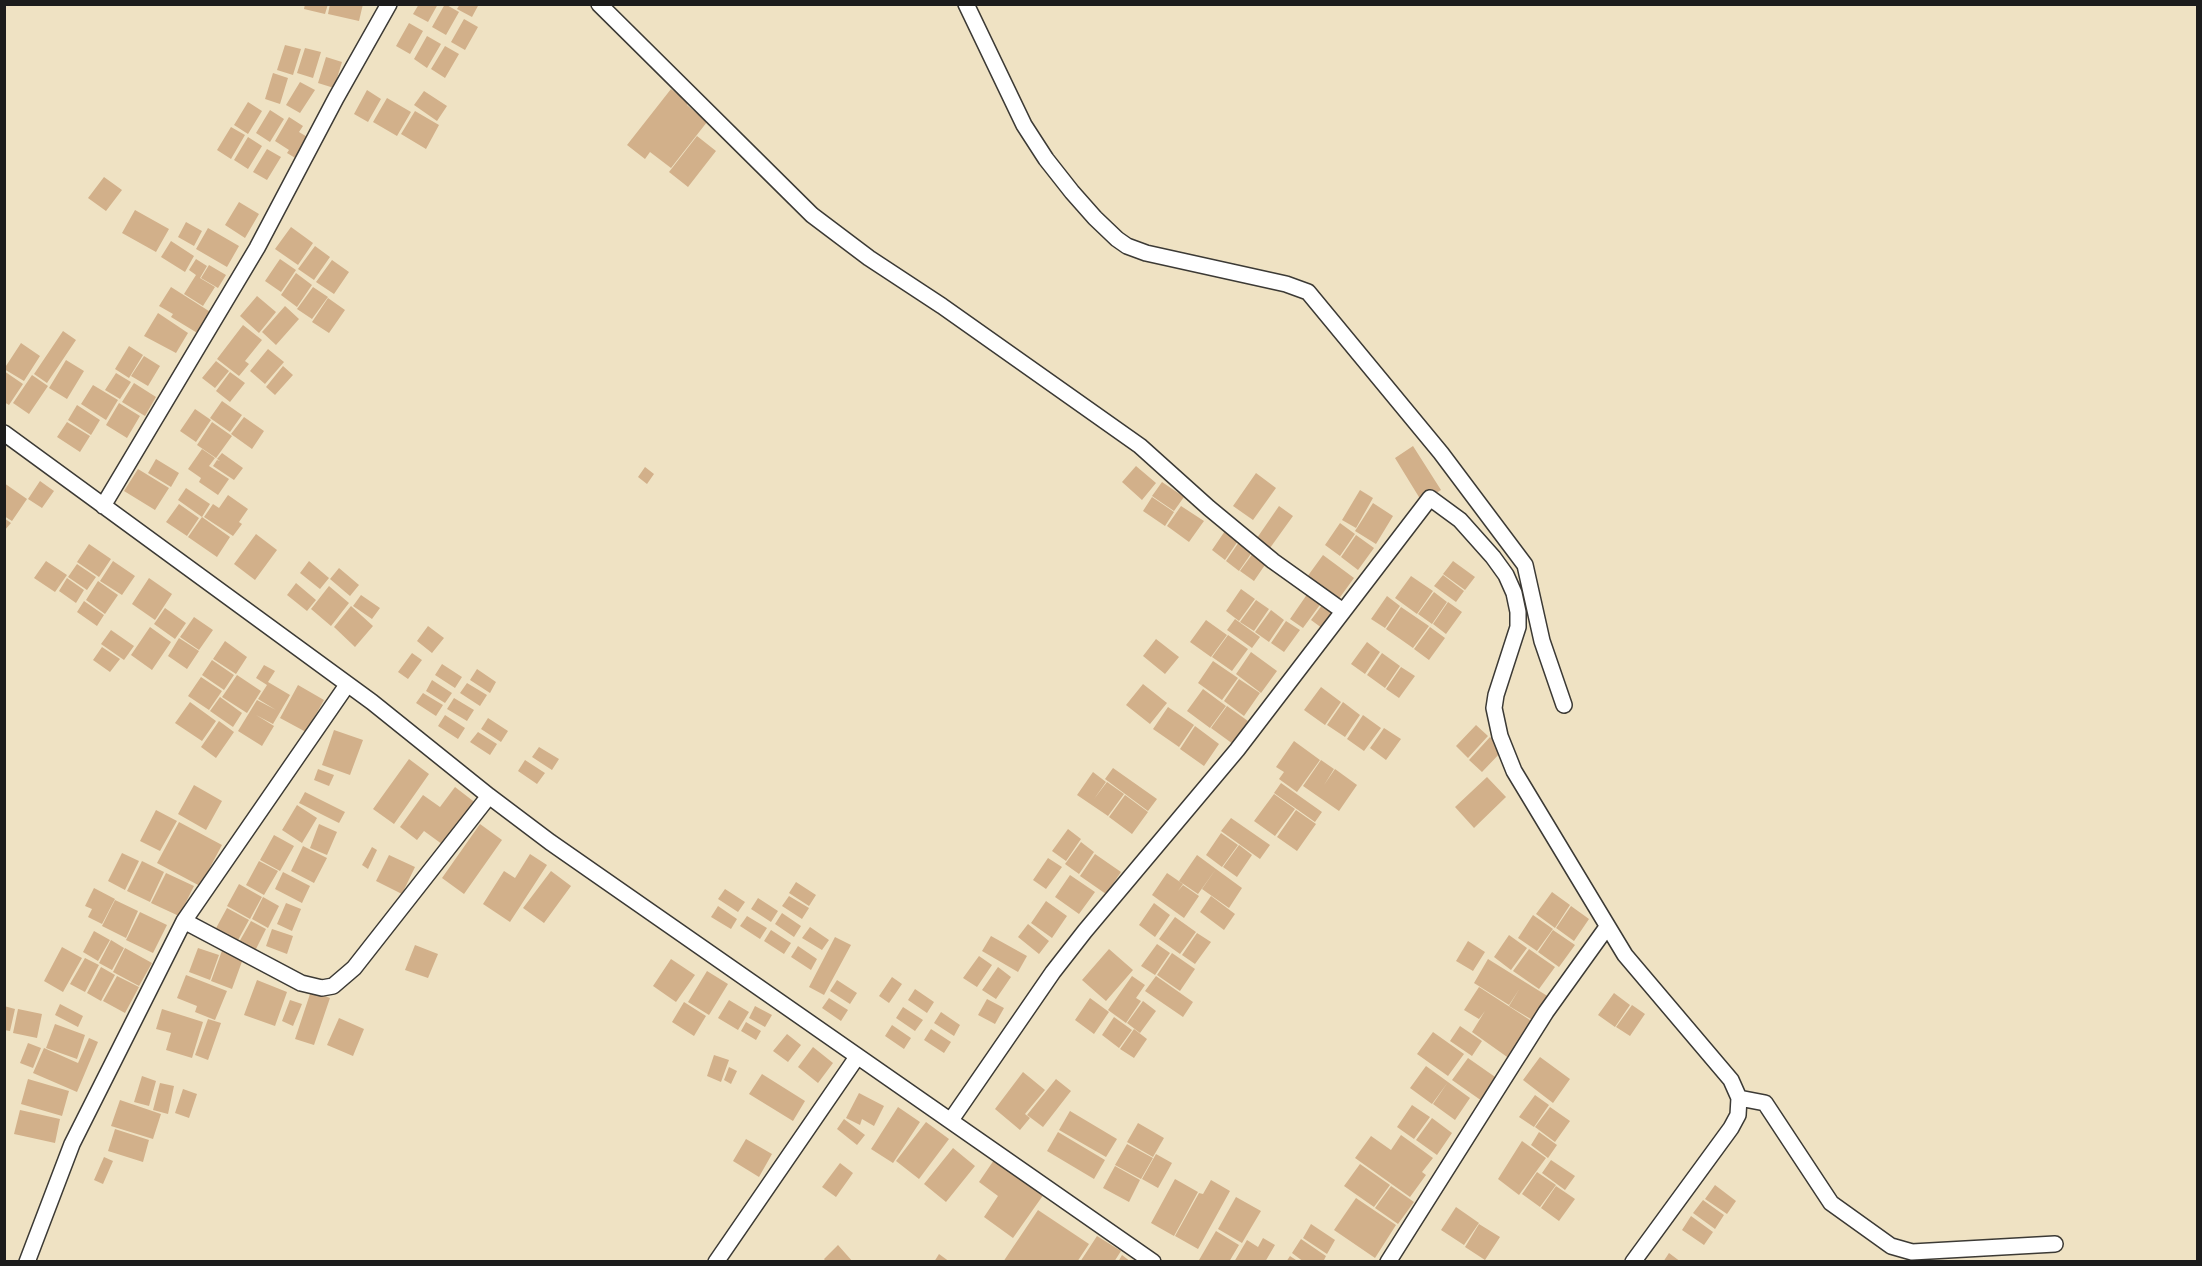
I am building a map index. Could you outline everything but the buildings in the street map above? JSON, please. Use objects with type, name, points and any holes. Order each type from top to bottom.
[{"type":"street","points":[[103,506],[257,248],[336,98],[389,4]]},
{"type":"street","points":[[599,4],[812,215],[869,258],[942,306],[1140,446],[1209,508],[1274,561],[1343,611]]},
{"type":"street","points":[[966,4],[1024,125],[1072,192],[1117,239],[1127,246],[1146,253],[1293,286],[1308,292],[1442,453],[1525,566],[1542,641],[1564,705]]},
{"type":"street","points":[[4,433],[372,702],[550,842],[1153,1261]]},
{"type":"street","points":[[951,1120],[1084,931],[1237,750],[1430,498],[1460,520],[1493,557],[1506,575],[1514,592],[1518,627],[1494,701],[1505,752],[1519,780],[1572,865],[1607,927],[1641,976],[1731,1080],[1739,1098],[1738,1115],[1731,1128],[1633,1262]]},
{"type":"street","points":[[27,1262],[72,1144],[184,921],[347,685]]},
{"type":"street","points":[[184,921],[301,983],[322,988],[333,986],[354,968],[489,796]]},
{"type":"street","points":[[1388,1262],[1546,1012],[1607,927]]},
{"type":"street","points":[[716,1262],[857,1057]]},
{"type":"street","points":[[1739,1098],[1765,1103],[1831,1203],[1891,1246],[1912,1252],[2055,1244]]}]
